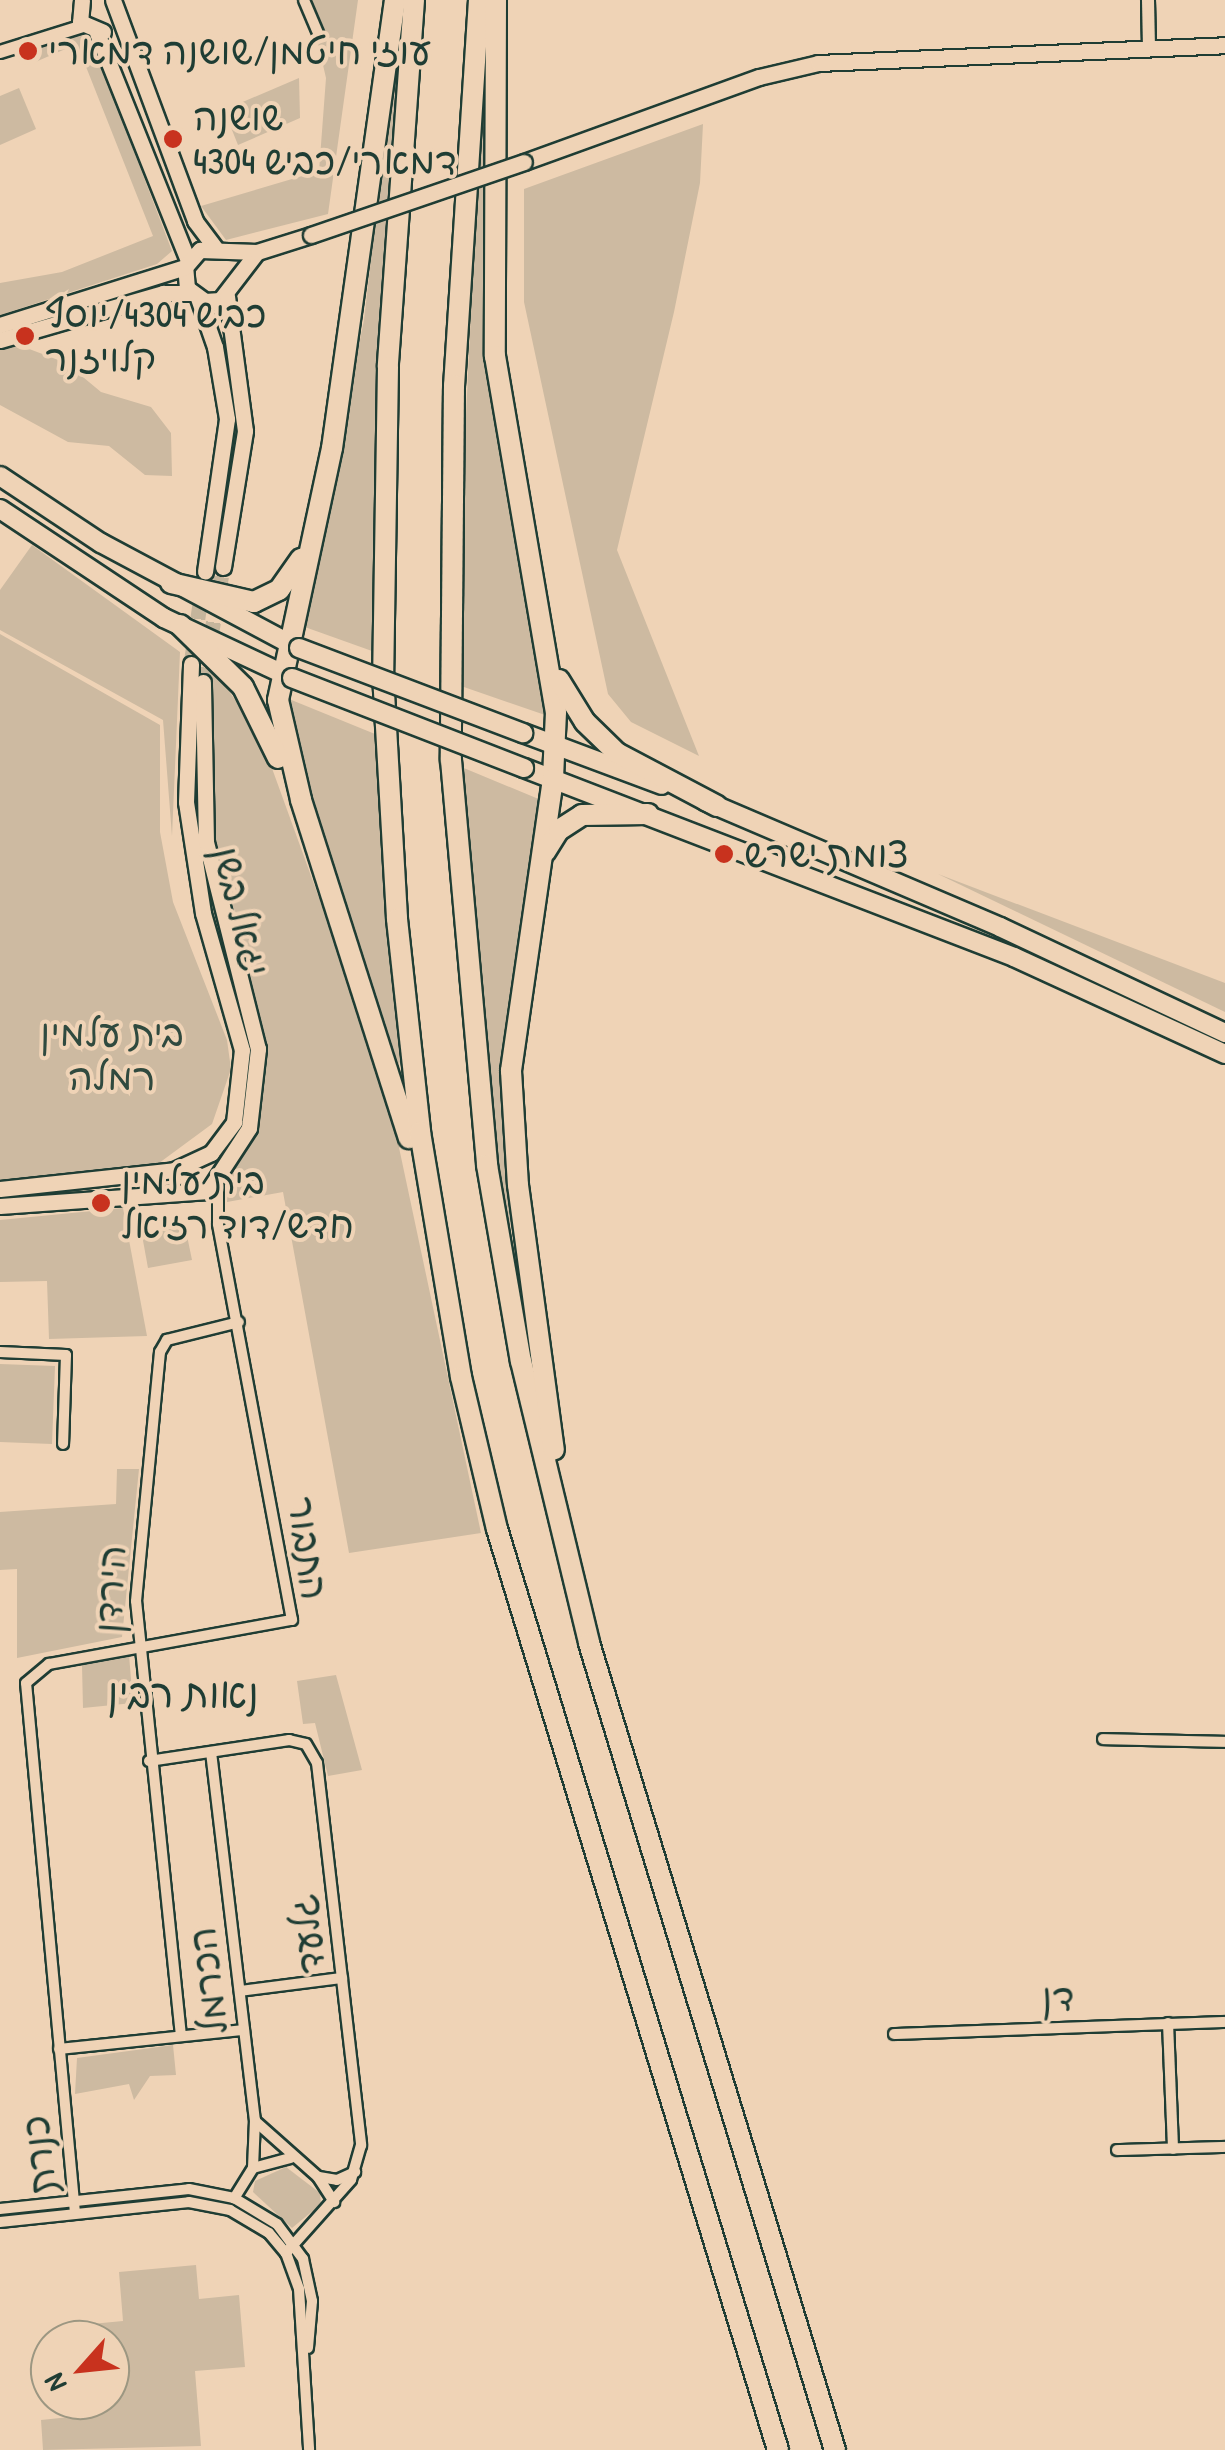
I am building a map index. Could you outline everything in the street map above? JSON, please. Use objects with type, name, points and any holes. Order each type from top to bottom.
[{"type":"highway","points":[[395,0],[318,526],[287,675],[282,731],[404,1116],[461,1377],[515,1591],[778,2450]]},
{"type":"highway","points":[[414,0],[387,400],[385,754],[417,1114],[461,1377]]},
{"type":"highway","points":[[479,0],[451,465],[454,826],[496,1228],[580,1604],[835,2450]]},
{"type":"highway","points":[[496,0],[495,356],[510,468],[546,634],[564,690],[598,737],[643,771],[717,806]]},
{"type":"highway","points":[[0,476],[172,583],[293,645],[717,806],[1000,926],[1225,1034]]},
{"type":"highway","points":[[0,508],[180,625],[287,675],[1014,956],[1225,1054]]},
{"type":"highway","points":[[172,583],[236,601],[265,598],[294,572],[318,526]]},
{"type":"highway","points":[[180,625],[259,711],[330,888]]},
{"type":"highway","points":[[546,634],[556,744],[511,1048],[513,1128],[538,1343],[580,1604]]},
{"type":"highway","points":[[530,917],[540,861],[560,830],[594,812],[648,814]]},
{"type":"main road","points":[[114,0],[117,20],[200,233],[236,275]]},
{"type":"main road","points":[[84,12],[117,20]]},
{"type":"main road","points":[[84,12],[212,336],[227,419],[205,571]]},
{"type":"main road","points":[[0,325],[218,250],[257,252],[311,235],[793,67],[842,60],[1225,45]]},
{"type":"main road","points":[[223,568],[246,432],[227,296],[236,275],[257,252]]},
{"type":"main road","points":[[0,340],[163,292],[227,296]]},
{"type":"main road","name":"יגאל בשן","points":[[191,664],[185,774],[190,844],[243,1070],[234,1122],[198,1161]]},
{"type":"main road","name":"יגאל בשן","points":[[203,682],[206,842],[218,910],[255,1029],[259,1070],[248,1128],[219,1180]]},
{"type":"main road","points":[[197,1190],[187,1176],[198,1161]]},
{"type":"main road","points":[[0,1189],[153,1174],[198,1161],[214,1162],[219,1180],[197,1190],[0,1206]]},
{"type":"street","points":[[304,0],[318,34]]},
{"type":"street","points":[[1148,0],[1149,49]]},
{"type":"street","points":[[0,52],[46,34],[84,12]]},
{"type":"street","name":"התבור","points":[[31,1675],[49,1664],[292,1620],[218,1224],[219,1180]]},
{"type":"street","name":"התבור","points":[[197,1190],[218,1224]]},
{"type":"street","name":"הירדן","points":[[182,2036],[136,1646],[160,1352],[167,1340],[239,1322]]},
{"type":"street","points":[[0,1352],[66,1356],[63,1444]]},
{"type":"street","name":"כנרת","points":[[31,1675],[27,1727],[74,2207]]},
{"type":"street","points":[[1104,1739],[1225,1742]]},
{"type":"street","name":"גלעד","points":[[150,1761],[289,1740],[312,1748],[361,2145],[357,2170]]},
{"type":"street","name":"הכרמל","points":[[211,1752],[255,2120],[253,2168],[234,2198]]},
{"type":"street","points":[[240,1991],[342,1978]]},
{"type":"street","name":"דן","points":[[894,2034],[1225,2022]]},
{"type":"street","points":[[1168,2023],[1173,2148]]},
{"type":"street","points":[[59,2049],[244,2030]]},
{"type":"street","points":[[255,2120],[292,2158],[318,2177],[334,2202]]},
{"type":"street","points":[[1117,2150],[1225,2147]]},
{"type":"street","points":[[253,2168],[270,2158],[292,2158]]},
{"type":"street","points":[[318,2177],[338,2180],[357,2170]]},
{"type":"street","points":[[292,2250],[357,2170]]},
{"type":"street","points":[[0,2222],[189,2190],[234,2198],[277,2224],[292,2250],[299,2289],[309,2450]]},
{"type":"street","points":[[0,2210],[173,2202],[215,2206],[258,2225],[292,2250]]},
{"type":"green space","points":[[308,0],[358,0],[328,214],[226,240],[201,206],[319,171],[326,78]]},
{"type":"green space","points":[[88,31],[172,251],[157,264],[0,315],[0,283],[62,272],[153,236],[77,44],[33,63],[28,50]]},
{"type":"green space","points":[[394,60],[403,63],[376,375],[372,651],[302,626],[364,320]]},
{"type":"green space","points":[[299,78],[300,118],[238,145],[224,110]]},
{"type":"green space","points":[[19,88],[36,129],[0,145],[0,96]]},
{"type":"green space","points":[[703,124],[700,183],[674,312],[617,550],[699,756],[631,722],[608,694],[524,302],[524,189]]},
{"type":"green space","points":[[480,125],[486,129],[486,247],[548,716],[461,686],[465,436]]},
{"type":"green space","points":[[28,341],[24,347],[66,363],[101,392],[151,407],[171,433],[172,476],[145,475],[109,446],[68,442],[0,405],[0,350]]},
{"type":"green space","points":[[32,545],[180,652],[172,836],[163,720],[0,630],[0,590]]},
{"type":"green space","name":"בית עלמין רמלה","points":[[0,634],[160,725],[160,832],[173,902],[227,1040],[231,1069],[212,1124],[155,1166],[0,1182]]},
{"type":"green space","points":[[212,666],[261,738],[384,1077],[481,1533],[349,1553],[283,1192],[227,1202],[229,1168],[261,1103],[264,1048],[210,830]]},
{"type":"green space","points":[[289,699],[375,734],[405,1057],[396,1066],[294,744]]},
{"type":"green space","points":[[459,766],[541,800],[504,1033],[516,1226],[504,1225]]},
{"type":"green space","points":[[938,874],[1225,983],[1225,1012]]},
{"type":"green space","points":[[123,1208],[147,1336],[49,1339],[47,1281],[0,1282],[0,1220]]},
{"type":"green space","points":[[185,1226],[192,1260],[148,1268],[142,1235]]},
{"type":"green space","points":[[0,1364],[55,1366],[52,1444],[0,1442]]},
{"type":"green space","points":[[117,1469],[139,1469],[122,1637],[17,1658],[17,1569],[0,1570],[0,1512],[116,1504]]},
{"type":"green space","points":[[129,1655],[133,1703],[83,1708],[82,1665]]},
{"type":"green space","points":[[336,1675],[362,1770],[328,1776],[315,1723],[303,1724],[297,1681]]},
{"type":"green space","points":[[173,2045],[176,2075],[150,2076],[134,2100],[129,2084],[75,2094],[77,2058]]},
{"type":"green space","points":[[286,2167],[320,2193],[321,2204],[292,2228],[253,2192],[255,2181]]},
{"type":"green space","points":[[196,2265],[199,2299],[239,2295],[245,2367],[195,2371],[201,2446],[43,2450],[41,2420],[130,2420],[130,2320],[123,2320],[119,2272]]},
{"type":"tunnel","points":[[203,682],[223,567]]},
{"type":"tunnel","points":[[191,664],[202,590]]},
{"type":"place","name":"עוזי חיטמן/שושנה דמארי","points":[[28,51]]},
{"type":"place","name":"שושנה דמארי/כביש 4304","points":[[173,139]]},
{"type":"place","name":"כביש 4304/יוסף קלויזנר","points":[[25,336]]},
{"type":"place","name":"צומת ישרש","points":[[724,854]]},
{"type":"place","name":"בית עלמין חדש/דוד רזיאל","points":[[101,1203]]},
{"type":"district","name":"נאות רבין","points":[[183,1692]]}]
